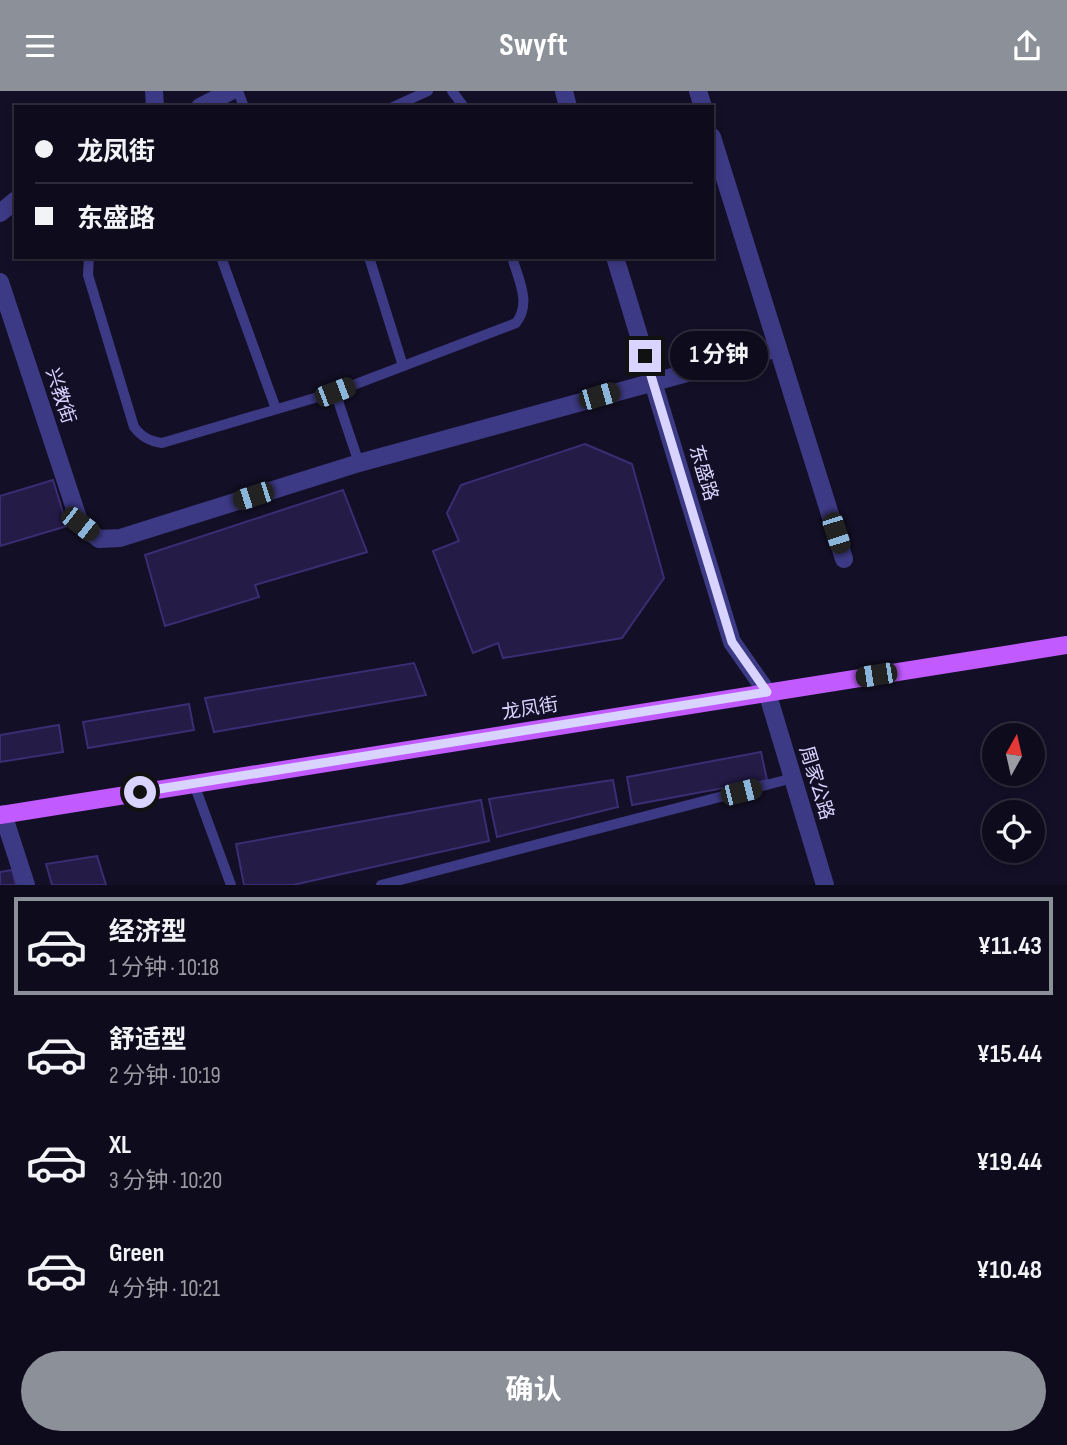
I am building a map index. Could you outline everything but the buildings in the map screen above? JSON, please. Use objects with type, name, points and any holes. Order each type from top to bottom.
[{"type":"main road","name":"龙凤街","points":[[2,814],[1067,645]]},
{"type":"street","points":[[204,105],[231,91]]},
{"type":"street","points":[[714,143],[844,559]]},
{"type":"street","points":[[0,213],[14,202]]},
{"type":"street","name":"东盛路","points":[[616,259],[732,642],[767,692]]},
{"type":"street","name":"兴教街","points":[[0,282],[80,524],[99,539],[120,538],[359,463]]},
{"type":"street","points":[[359,463],[778,348]]},
{"type":"street","name":"周家公路","points":[[767,692],[825,885]]},
{"type":"street","points":[[2,814],[26,885]]},
{"type":"lane","points":[[397,105],[428,91]]},
{"type":"lane","points":[[89,259],[88,275],[134,427],[140,435],[162,443],[335,392],[516,323],[524,298],[513,259]]},
{"type":"lane","points":[[222,259],[276,409]]},
{"type":"lane","points":[[370,259],[403,366]]},
{"type":"lane","points":[[335,392],[359,463]]},
{"type":"lane","points":[[381,885],[793,778]]},
{"type":"lane","points":[[194,784],[232,885]]},
{"type":"route","points":[[140,792],[767,692],[732,642],[645,356]]}]
